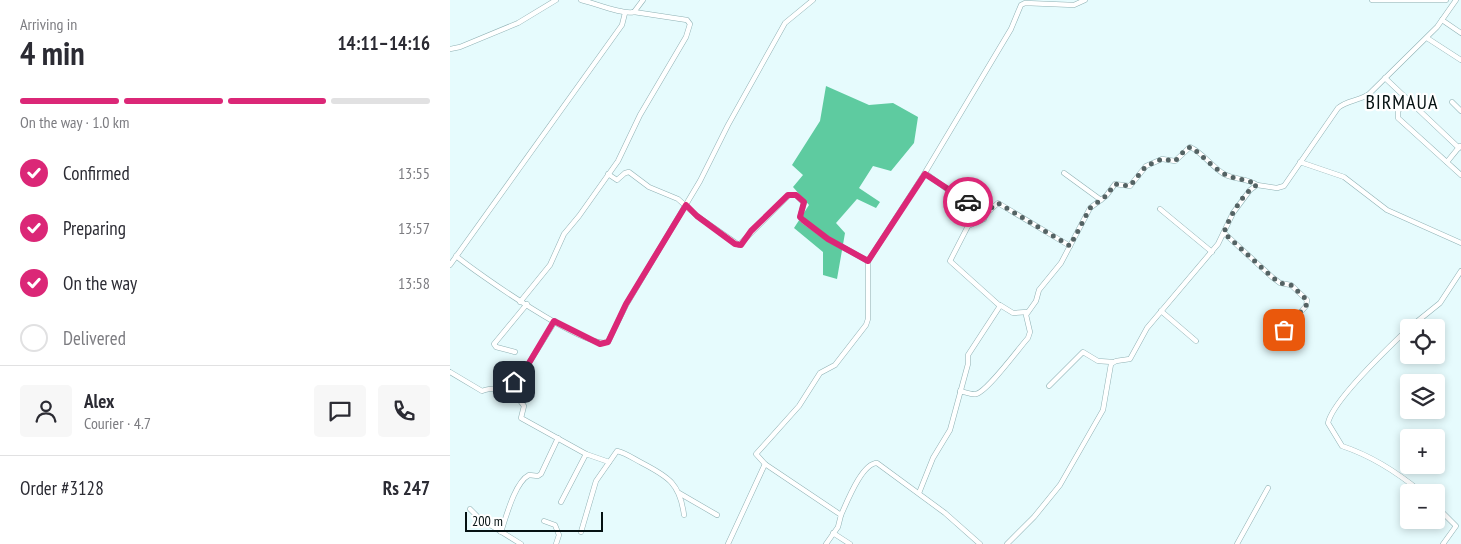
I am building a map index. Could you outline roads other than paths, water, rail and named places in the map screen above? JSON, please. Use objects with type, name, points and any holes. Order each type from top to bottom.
[{"type":"street","points":[[450,49],[460,47],[518,24],[556,0]]},
{"type":"street","points":[[520,302],[550,265],[561,238],[618,162],[647,102],[686,37],[690,24],[686,20],[634,12],[625,14],[600,4],[581,0]]},
{"type":"street","points":[[634,12],[643,0]]},
{"type":"street","points":[[456,256],[520,302],[600,344],[608,342],[626,304],[686,205],[728,125],[789,18],[813,0]]},
{"type":"street","points":[[841,515],[765,464],[757,457],[757,452],[799,406],[820,373],[835,365],[867,322],[868,261],[925,174],[1011,28],[1021,5],[1025,3],[1074,6],[1085,0]]},
{"type":"street","points":[[1372,0],[1446,0]]},
{"type":"street","points":[[960,391],[977,394],[993,381],[1028,338],[1030,332],[1026,319],[1027,312],[1036,301],[1039,290],[1061,263],[1087,212],[1115,184],[1130,186],[1144,167],[1162,159],[1175,161],[1188,147],[1192,147],[1224,174],[1237,180],[1250,180],[1257,185],[1280,188],[1288,180],[1333,114],[1346,103],[1369,94],[1426,38],[1456,0]]},
{"type":"street","points":[[450,265],[622,25],[625,14]]},
{"type":"street","points":[[1442,20],[1461,33]]},
{"type":"street","points":[[1426,38],[1461,60]]},
{"type":"street","points":[[1385,78],[1460,146],[1447,162]]},
{"type":"street","points":[[1408,100],[1398,112],[1398,118],[1461,175]]},
{"type":"street","points":[[1452,102],[1461,111]]},
{"type":"street","points":[[1300,162],[1344,177],[1392,212],[1461,243]]},
{"type":"street","points":[[608,174],[617,180],[629,172],[649,187],[686,205],[697,216],[735,244],[741,245],[751,231],[788,195],[796,195],[804,202],[800,217],[803,220],[828,239],[868,261]]},
{"type":"street","points":[[1064,173],[1100,200]]},
{"type":"street","points":[[925,174],[950,192],[987,211]]},
{"type":"street","points":[[1049,386],[1083,352],[1098,362],[1130,359],[1144,333],[1212,252],[1224,233],[1232,213],[1250,190],[1257,185]]},
{"type":"street","points":[[1027,312],[1013,313],[1000,305],[950,261],[968,226],[984,219],[987,211],[998,203],[1070,246]]},
{"type":"street","points":[[1160,209],[1212,252]]},
{"type":"street","points":[[1224,233],[1272,277],[1280,283],[1291,285],[1307,300],[1306,306],[1284,332],[1292,341],[1299,336]]},
{"type":"street","points":[[1420,319],[1440,303],[1461,271]]},
{"type":"street","points":[[515,352],[496,347],[494,344],[527,304]]},
{"type":"street","points":[[919,493],[933,458],[950,430],[968,364],[968,355],[1000,305]]},
{"type":"street","points":[[1161,311],[1196,341]]},
{"type":"street","points":[[512,388],[515,381],[524,375],[554,321]]},
{"type":"street","points":[[1400,337],[1356,381],[1331,413],[1328,422],[1342,446],[1357,450],[1390,468],[1411,484]]},
{"type":"street","points":[[1007,544],[1034,517],[1060,485],[1103,410],[1109,369],[1113,362]]},
{"type":"street","points":[[450,372],[482,391],[491,387],[504,390],[512,388]]},
{"type":"street","points":[[512,388],[524,406],[522,418],[586,454],[609,462]]},
{"type":"street","points":[[501,532],[513,499],[524,479],[530,475],[538,476],[541,474],[558,438]]},
{"type":"street","points":[[582,532],[596,481],[617,451],[665,475],[682,500],[684,516]]},
{"type":"street","points":[[561,502],[586,454]]},
{"type":"street","points":[[826,544],[840,522],[841,515],[854,488],[873,463],[884,466],[980,544]]},
{"type":"street","points":[[728,544],[765,464]]},
{"type":"street","points":[[1237,544],[1268,488]]},
{"type":"street","points":[[678,492],[717,515]]},
{"type":"street","points":[[470,509],[479,518],[521,544]]},
{"type":"street","points":[[1445,514],[1454,523],[1456,528],[1461,530]]},
{"type":"street","points":[[544,521],[555,525],[559,534],[556,544]]},
{"type":"street","points":[[1443,544],[1456,528]]},
{"type":"street","points":[[833,533],[850,544]]},
{"type":"district","name":"BIRMAUA","points":[[1402,102]]}]
